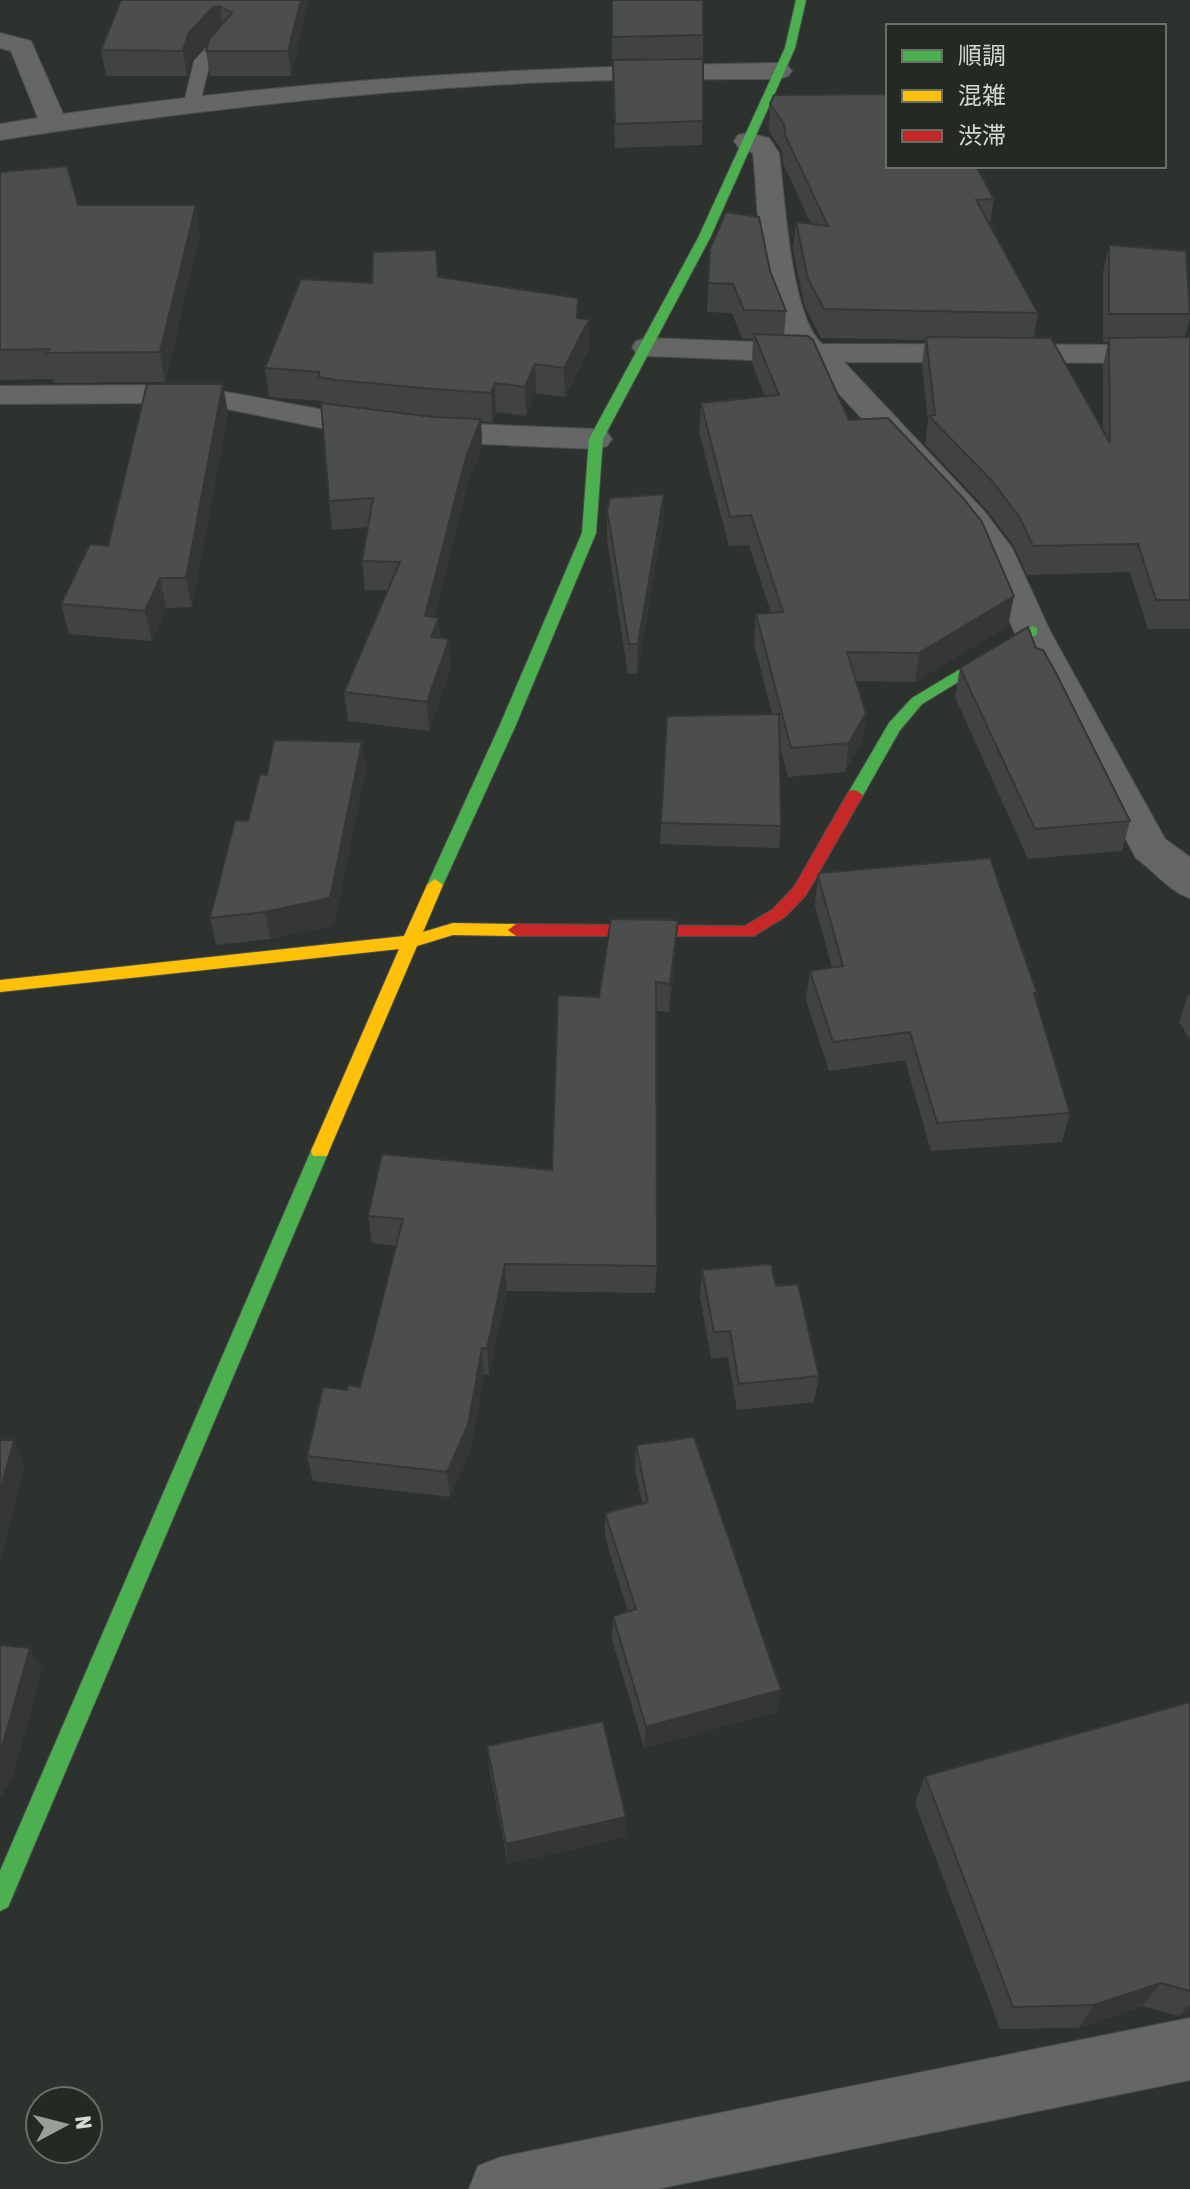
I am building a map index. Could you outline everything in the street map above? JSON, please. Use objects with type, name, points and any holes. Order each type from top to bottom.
[{"type":"street","points":[[0,1899],[409,942],[507,727],[589,533],[596,439],[704,238],[790,48],[801,0]]},
{"type":"street","points":[[0,40],[22,46],[53,123]]},
{"type":"street","points":[[0,132],[192,103],[521,76],[779,71]]},
{"type":"street","points":[[747,141],[760,144],[766,153],[786,306],[796,332],[972,518],[995,548],[1032,631],[1150,848],[1175,866],[1190,884]]},
{"type":"street","points":[[647,347],[816,353],[1190,354]]},
{"type":"street","points":[[0,395],[169,394],[212,397],[336,421],[435,432],[596,439]]},
{"type":"street","points":[[0,986],[409,942],[453,929],[748,932],[779,913],[800,891],[894,727],[917,701],[1032,631]]},
{"type":"street","points":[[501,2189],[1190,2049]]},
{"type":"lane","points":[[192,103],[202,61],[224,38]]},
{"type":"building","points":[[121,0],[301,0],[288,51],[206,51],[209,39],[232,13],[220,6],[212,8],[188,34],[183,51],[101,50]]},
{"type":"building","points":[[612,0],[703,0],[703,35],[612,37]]},
{"type":"building","points":[[703,59],[703,121],[615,124],[613,60]]},
{"type":"building","points":[[886,94],[886,168],[977,168],[994,199],[976,200],[1038,313],[824,309],[808,279],[796,222],[828,226],[785,135],[784,124],[770,104],[774,95]]},
{"type":"building","points":[[67,166],[78,205],[196,205],[160,352],[47,353],[49,349],[0,350],[0,172]]},
{"type":"building","points":[[726,212],[759,217],[770,271],[786,311],[744,310],[733,284],[708,283],[710,249]]},
{"type":"building","points":[[1109,245],[1186,251],[1190,314],[1109,314]]},
{"type":"building","points":[[436,250],[438,277],[578,298],[577,318],[589,320],[564,368],[535,364],[525,387],[495,383],[491,393],[336,380],[319,377],[319,372],[265,368],[301,279],[372,283],[373,252]]},
{"type":"building","points":[[754,334],[808,336],[813,340],[849,420],[888,418],[963,498],[982,522],[1014,596],[919,653],[847,652],[866,713],[849,743],[791,748],[756,614],[783,612],[751,515],[730,517],[701,403],[779,395]]},
{"type":"building","points":[[926,337],[1051,338],[1110,443],[1109,338],[1190,337],[1190,600],[1156,600],[1138,544],[1033,546],[1020,518],[992,481],[929,416],[935,415]]},
{"type":"building","points":[[147,384],[223,384],[186,578],[160,578],[145,611],[61,604],[90,544],[108,546]]},
{"type":"building","points":[[321,403],[433,417],[481,419],[466,457],[425,616],[439,618],[431,637],[449,639],[427,702],[344,692],[400,562],[362,561],[373,498],[329,501]]},
{"type":"building","points":[[664,494],[638,644],[629,644],[607,510],[610,498]]},
{"type":"building","points":[[1028,627],[1036,648],[1043,650],[1056,673],[1130,821],[1035,829],[960,668]]},
{"type":"building","points":[[779,714],[781,826],[661,823],[667,716]]},
{"type":"building","points":[[274,740],[362,742],[330,898],[265,912],[210,918],[235,820],[248,821],[260,774],[267,775]]},
{"type":"building","points":[[990,858],[1037,993],[1034,993],[1070,1113],[937,1123],[910,1032],[833,1042],[810,971],[843,966],[818,876],[820,873]]},
{"type":"building","points":[[611,919],[678,920],[670,984],[656,982],[657,1266],[505,1264],[487,1349],[482,1348],[468,1425],[447,1472],[307,1456],[323,1387],[347,1390],[348,1385],[360,1387],[403,1219],[368,1216],[382,1154],[552,1170],[558,995],[599,997]]},
{"type":"building","points":[[771,1264],[776,1286],[798,1284],[819,1376],[739,1384],[730,1331],[714,1332],[702,1270]]},
{"type":"building","points":[[694,1437],[781,1690],[646,1727],[613,1616],[636,1609],[605,1513],[648,1502],[636,1445]]},
{"type":"building","points":[[0,1440],[14,1440],[0,1492]]},
{"type":"building","points":[[0,1645],[30,1648],[0,1754]]},
{"type":"building","points":[[1190,1702],[1190,1991],[1161,1983],[1094,2005],[1013,2007],[925,1776]]},
{"type":"building","points":[[603,1721],[626,1817],[506,1844],[487,1746]]},
{"type":"traffic: fast","points":[[435,885],[507,727],[589,533],[596,439],[704,238],[790,48],[801,0]]},
{"type":"traffic: fast","points":[[855,795],[894,727],[917,701],[1032,631]]},
{"type":"traffic: fast","points":[[0,1899],[320,1151]]},
{"type":"traffic: slow","points":[[320,1151],[435,885]]},
{"type":"traffic: slow","points":[[0,986],[409,942],[453,929],[516,930]]},
{"type":"traffic: jam","points":[[516,930],[748,932],[779,913],[800,891],[855,795]]}]
